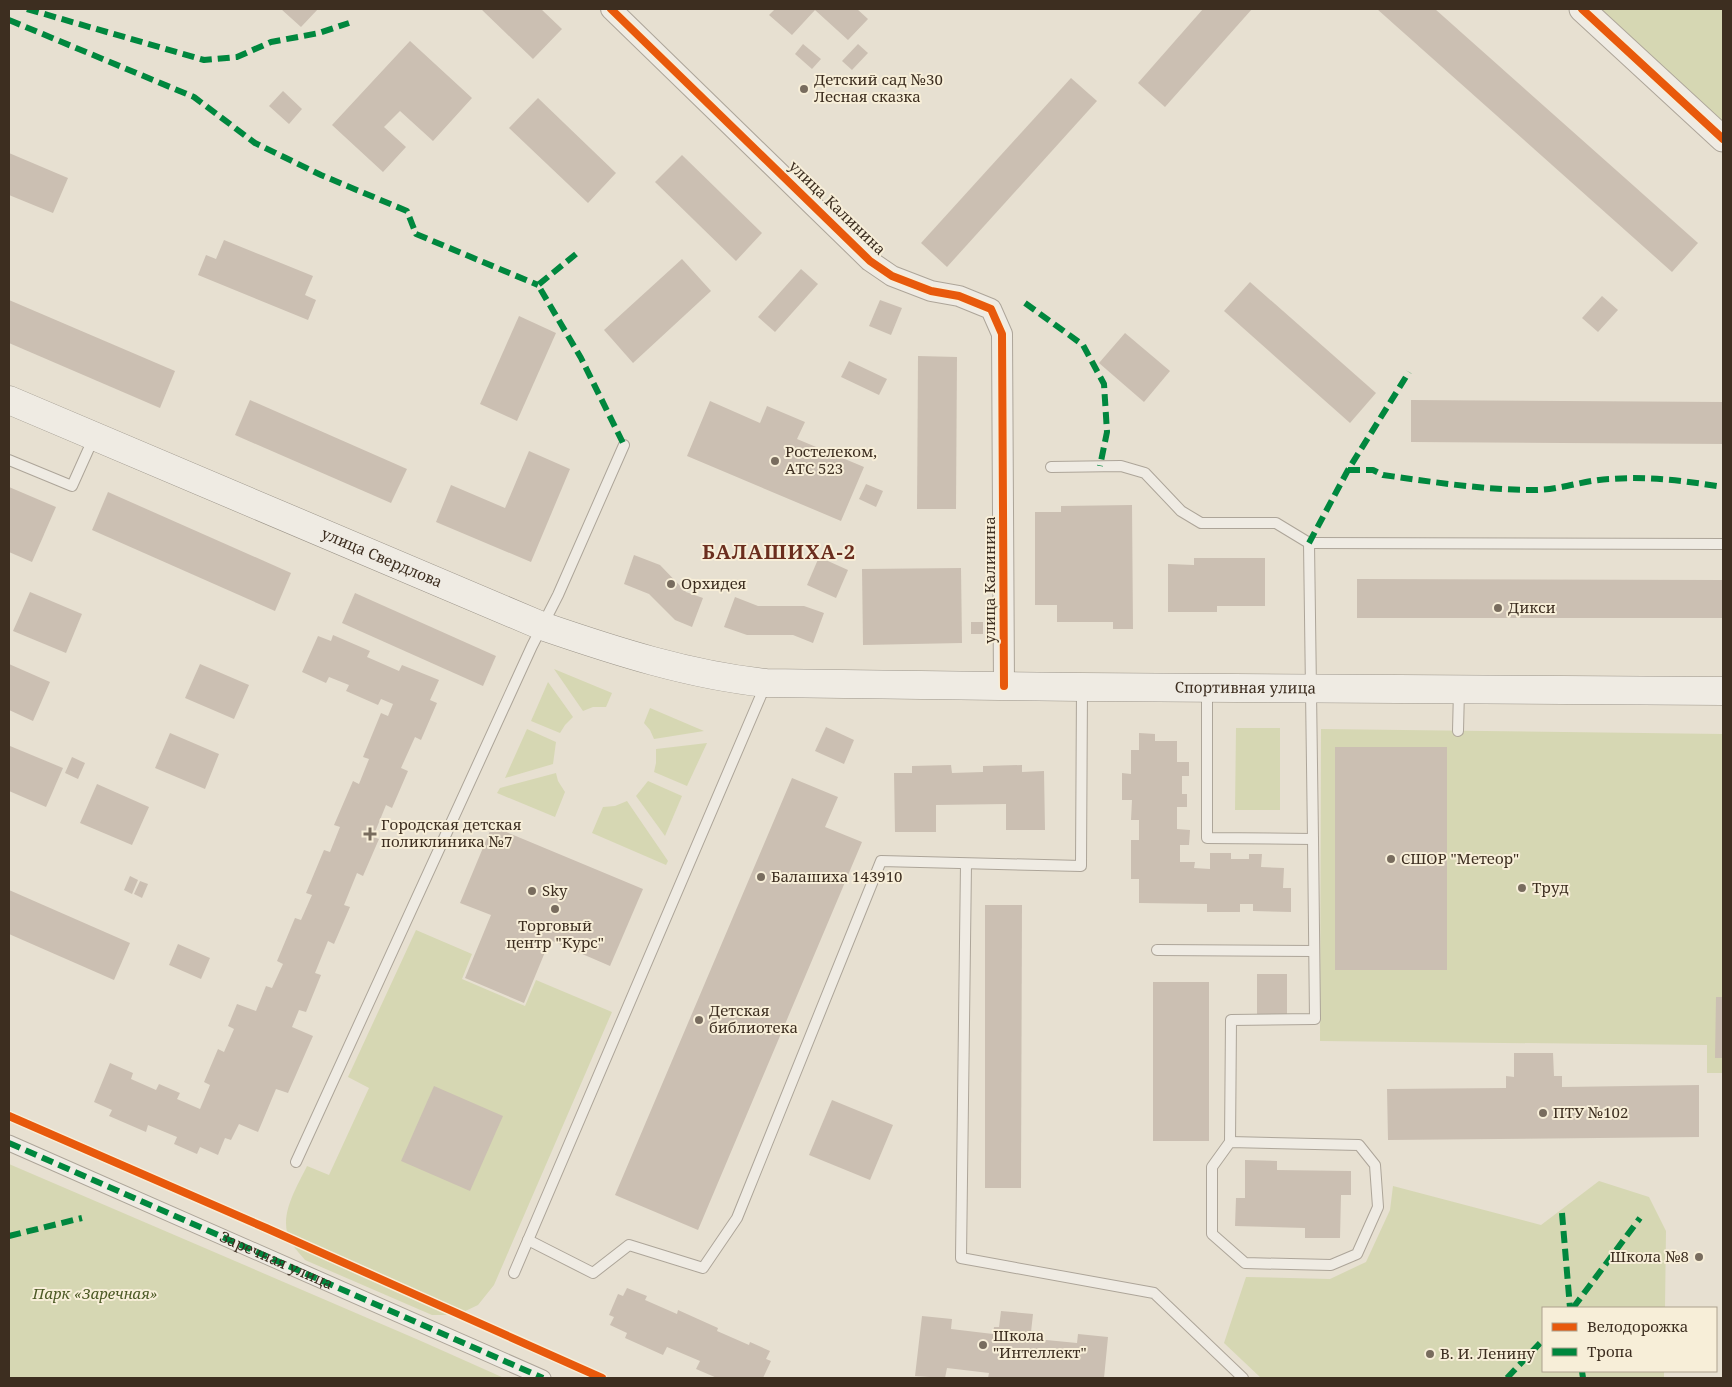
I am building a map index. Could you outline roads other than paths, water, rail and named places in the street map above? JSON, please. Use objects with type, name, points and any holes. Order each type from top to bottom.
[{"type":"main road","name":"улица Свердлова","points":[[9,400],[542,626],[611,650],[693,672],[731,679],[766,682]]},
{"type":"main road","name":"Спортивная улица","points":[[766,682],[1082,687],[1723,691]]},
{"type":"street","name":"улица Калинина","points":[[611,9],[870,261],[892,276],[931,291],[959,296],[991,309],[1002,334],[1004,686]]},
{"type":"street","points":[[1582,9],[1723,139]]},
{"type":"street","name":"Заречная улица","points":[[9,1144],[543,1378]]},
{"type":"lane","points":[[9,460],[72,486],[94,437]]},
{"type":"lane","points":[[296,1162],[542,626],[558,595],[624,445]]},
{"type":"lane","points":[[1051,467],[1120,466],[1145,473],[1181,511],[1201,522],[1276,523],[1309,543],[1723,544]]},
{"type":"lane","points":[[1230,1142],[1359,1145],[1375,1164],[1378,1207],[1357,1254],[1331,1264],[1245,1263],[1212,1234],[1212,1167],[1230,1142],[1231,1020],[1315,1019],[1309,543]]},
{"type":"lane","points":[[514,1273],[766,682]]},
{"type":"lane","points":[[528,1240],[594,1273],[629,1245],[703,1268],[737,1218],[881,861],[1081,866],[1082,687]]},
{"type":"lane","points":[[1207,687],[1207,838],[1313,839]]},
{"type":"lane","points":[[1458,731],[1459,689]]},
{"type":"lane","points":[[966,864],[961,1258],[1154,1293],[1243,1378]]},
{"type":"lane","points":[[1157,950],[1314,951]]},
{"type":"place","name":"Детский сад №30 Лесная сказка","points":[[804,89]]},
{"type":"place","name":"Ростелеком, АТС 523","points":[[775,461]]},
{"type":"place","name":"Орхидея","points":[[671,584]]},
{"type":"place","name":"Дикси","points":[[1498,608]]},
{"type":"place","name":"Городская детская поликлиника №7","points":[[370,834]]},
{"type":"place","name":"СШОР \"Метеор\"","points":[[1391,859]]},
{"type":"place","name":"Балашиха 143910","points":[[761,877]]},
{"type":"place","name":"Труд","points":[[1522,888]]},
{"type":"place","name":"Sky","points":[[532,891]]},
{"type":"place","name":"Торговый центр \"Курс\"","points":[[555,909]]},
{"type":"place","name":"Детская библиотека","points":[[699,1020]]},
{"type":"place","name":"ПТУ №102","points":[[1543,1113]]},
{"type":"place","name":"Школа №8","points":[[1699,1257]]},
{"type":"place","name":"Школа \"Интеллект\"","points":[[983,1345]]},
{"type":"place","name":"В. И. Ленину","points":[[1430,1354]]},
{"type":"district","name":"БАЛАШИХА-2","points":[[779,552]]},
{"type":"park label","name":"Парк «Заречная»","points":[[95,1294]]}]
